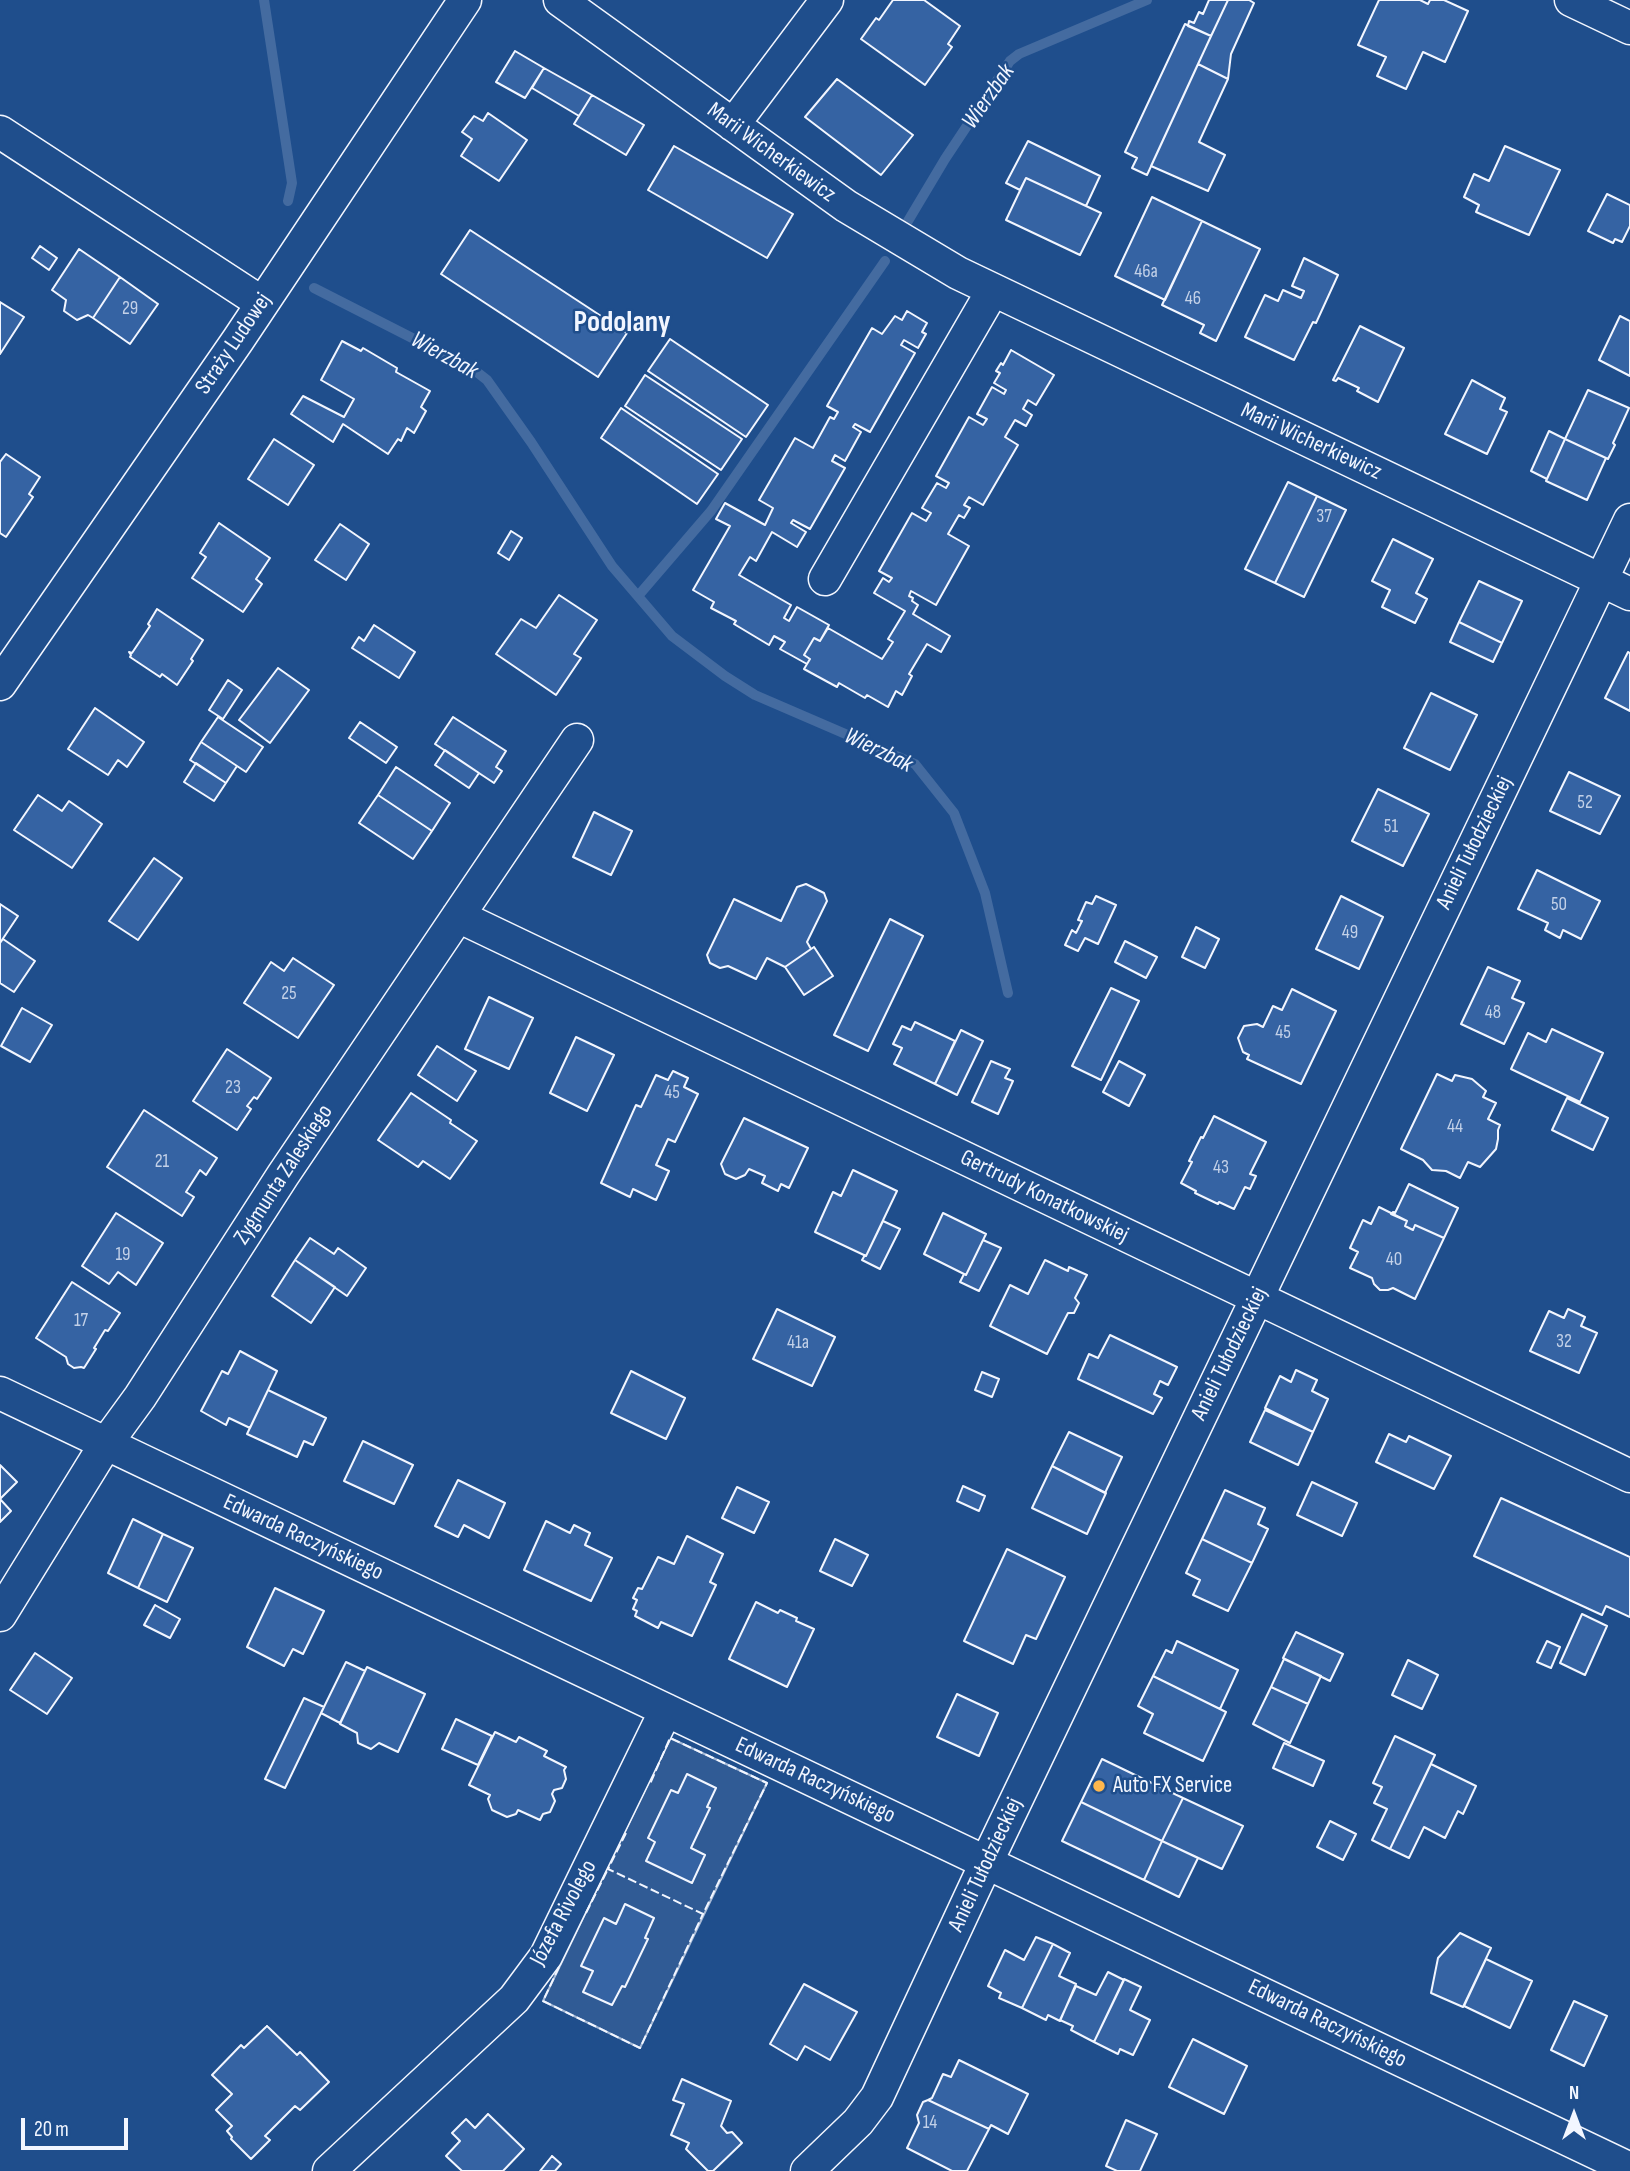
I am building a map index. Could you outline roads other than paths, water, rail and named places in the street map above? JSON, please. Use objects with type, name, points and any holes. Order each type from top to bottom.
[{"type":"street","name":"Straży Ludowej","points":[[0,684],[262,303],[465,0]]},
{"type":"street","name":"Marii Wicherkiewicz","points":[[560,0],[846,206],[958,273],[1630,594]]},
{"type":"street","points":[[733,125],[827,0]]},
{"type":"street","points":[[1571,0],[1630,28]]},
{"type":"street","points":[[0,132],[262,303]]},
{"type":"street","points":[[825,579],[993,290]]},
{"type":"street","name":"Anieli Tułodzieckiej","points":[[807,2171],[858,2122],[877,2097],[987,1861],[1630,520]]},
{"type":"street","name":"Zygmunta Zaleskiego","points":[[0,1615],[105,1445],[141,1396],[283,1174],[577,740]]},
{"type":"street","name":"Gertrudy Konatkowskiej","points":[[458,916],[1630,1476]]},
{"type":"street","name":"Edwarda Raczyńskiego","points":[[0,1393],[1630,2169]]},
{"type":"street","name":"Józefa Rivolego","points":[[329,2171],[514,1999],[538,1967],[552,1944],[666,1710]]},
{"type":"waterway","name":"Wierzbak","points":[[264,0],[292,183],[288,201]]},
{"type":"waterway","name":"Wierzbak","points":[[908,221],[945,159],[1010,61],[1019,54],[1147,0]]},
{"type":"waterway","name":"Wierzbak","points":[[638,596],[711,511],[885,261]]},
{"type":"waterway","name":"Wierzbak","points":[[314,288],[473,369],[487,380],[612,566],[672,636],[755,695],[915,764],[954,813],[985,893],[1008,993]]},
{"type":"place","name":"Auto FX Service","points":[[1099,1786]]},
{"type":"district","name":"Podolany","points":[[622,323]]}]
